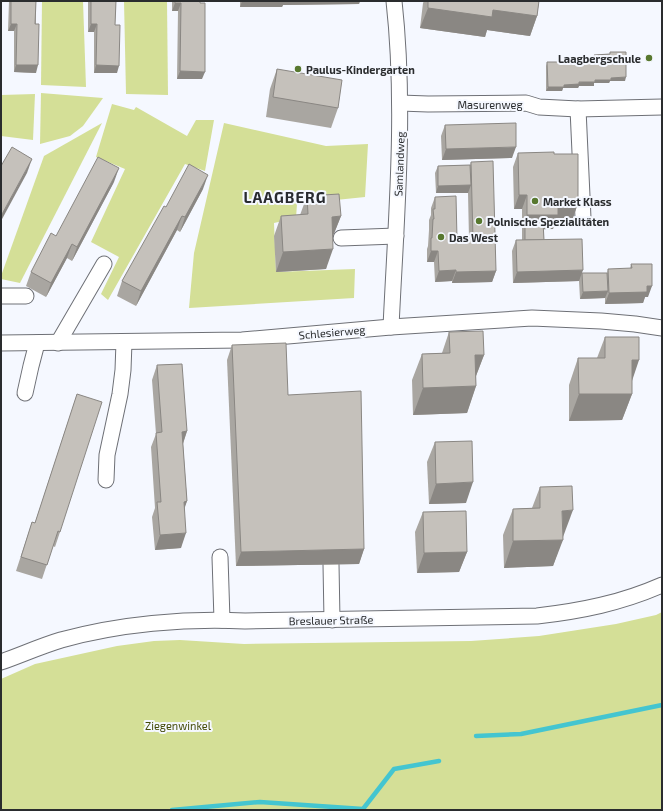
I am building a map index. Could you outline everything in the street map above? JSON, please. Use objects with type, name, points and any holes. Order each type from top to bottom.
[{"type":"street","name":"Samlandweg","points":[[391,327],[400,140],[397,33],[394,1]]},
{"type":"street","name":"Masurenweg","points":[[400,103],[526,103],[539,107],[578,109],[662,107]]},
{"type":"street","points":[[578,109],[583,218]]},
{"type":"street","points":[[340,238],[396,236]]},
{"type":"street","points":[[58,343],[104,264]]},
{"type":"street","points":[[1,296],[26,296]]},
{"type":"street","name":"Schlesierweg","points":[[1,344],[242,340],[391,327],[532,318],[607,321],[662,328]]},
{"type":"street","points":[[106,480],[107,455],[120,394],[124,342]]},
{"type":"street","points":[[25,393],[37,343]]},
{"type":"street","points":[[220,557],[222,620]]},
{"type":"street","points":[[331,564],[332,620]]},
{"type":"street","name":"Breslauer Straße","points":[[1,662],[60,640],[105,629],[161,623],[222,620],[332,620],[537,616],[569,612],[607,604],[645,593],[662,585]]},
{"type":"green space","points":[[42,1],[83,1],[86,87],[41,85]]},
{"type":"green space","points":[[124,1],[167,1],[168,95],[126,94]]},
{"type":"green space","points":[[41,93],[103,98],[83,126],[70,136],[40,144]]},
{"type":"green space","points":[[35,94],[33,140],[1,136],[1,95]]},
{"type":"green space","points":[[112,104],[134,110],[136,107],[187,136],[196,120],[214,120],[205,171],[185,164],[108,300],[101,294],[119,257],[91,242],[125,169],[96,157]]},
{"type":"green space","points":[[102,123],[20,283],[1,279],[44,156]]},
{"type":"green space","points":[[224,123],[326,146],[368,144],[365,197],[297,204],[296,218],[274,223],[276,272],[355,269],[354,298],[189,308],[194,253]]},
{"type":"green space","name":"Ziegenwinkel","points":[[662,612],[662,810],[1,810],[1,679],[35,664],[117,646],[154,641],[180,640],[244,644],[471,641],[539,636],[616,624],[656,615]]},
{"type":"building","points":[[11,1],[36,1],[35,24],[39,24],[38,65],[16,65],[17,24],[11,24]]},
{"type":"building","points":[[91,1],[116,1],[115,25],[120,25],[119,66],[96,65],[97,24],[91,24]]},
{"type":"building","points":[[175,1],[200,1],[200,3],[205,3],[205,72],[180,71],[181,3],[175,3]]},
{"type":"building","points":[[428,1],[539,1],[537,16],[493,10],[492,17],[428,8]]},
{"type":"building","points":[[610,52],[626,52],[626,77],[611,78],[611,80],[595,80],[595,82],[579,82],[579,84],[564,85],[564,87],[548,87],[547,62],[563,62],[563,60],[579,59],[579,57],[595,57],[594,55],[610,54]]},
{"type":"building","points":[[277,69],[342,80],[338,108],[273,97]]},
{"type":"building","points":[[516,123],[516,147],[446,149],[445,125]]},
{"type":"building","points":[[12,147],[32,159],[1,216],[1,166]]},
{"type":"building","points":[[554,152],[554,154],[578,154],[578,203],[558,204],[558,215],[527,215],[527,195],[519,195],[518,153]]},
{"type":"building","points":[[98,157],[119,168],[77,247],[72,244],[51,283],[31,272],[51,233],[56,236]]},
{"type":"building","points":[[493,161],[496,271],[439,271],[438,251],[431,251],[435,197],[456,196],[457,239],[473,239],[471,162]]},
{"type":"building","points":[[189,164],[208,175],[185,217],[182,216],[141,291],[122,281],[164,206],[166,207]]},
{"type":"building","points":[[470,165],[471,185],[438,186],[438,166]]},
{"type":"building","points":[[339,194],[341,216],[332,217],[333,249],[283,252],[281,216],[308,214],[307,196]]},
{"type":"building","points":[[525,222],[543,222],[544,240],[525,240]]},
{"type":"building","points":[[582,239],[583,270],[517,272],[516,240]]},
{"type":"building","points":[[631,264],[652,264],[652,286],[647,286],[647,292],[609,293],[608,269],[632,268]]},
{"type":"building","points":[[582,273],[607,273],[608,291],[583,292]]},
{"type":"building","points":[[483,331],[484,355],[475,355],[476,386],[423,388],[422,354],[450,353],[449,332]]},
{"type":"building","points":[[605,337],[639,337],[639,360],[632,360],[632,394],[579,394],[578,358],[605,358]]},
{"type":"building","points":[[286,343],[288,395],[361,391],[364,549],[241,552],[232,345]]},
{"type":"building","points":[[182,364],[187,431],[182,432],[187,501],[184,502],[186,533],[160,535],[157,502],[161,502],[156,433],[162,432],[157,365]]},
{"type":"building","points":[[77,394],[102,402],[60,532],[58,531],[47,565],[21,557],[32,522],[35,523]]},
{"type":"building","points":[[472,441],[473,482],[436,484],[435,442]]},
{"type":"building","points":[[572,486],[573,510],[562,511],[563,540],[513,541],[513,509],[540,508],[540,487]]},
{"type":"building","points":[[466,511],[467,552],[424,553],[423,512]]},
{"type":"waterway","points":[[476,736],[521,734],[662,705]]},
{"type":"waterway","points":[[172,810],[260,802],[363,809],[394,769],[439,761]]},
{"type":"place","name":"Laagbergschule","points":[[649,58]]},
{"type":"place","name":"Paulus-Kindergarten","points":[[298,69]]},
{"type":"place","name":"Market Klass","points":[[535,201]]},
{"type":"place","name":"Polnische Spezialitäten","points":[[479,221]]},
{"type":"place","name":"Das West","points":[[441,237]]},
{"type":"district","name":"LAAGBERG","points":[[285,197]]}]
